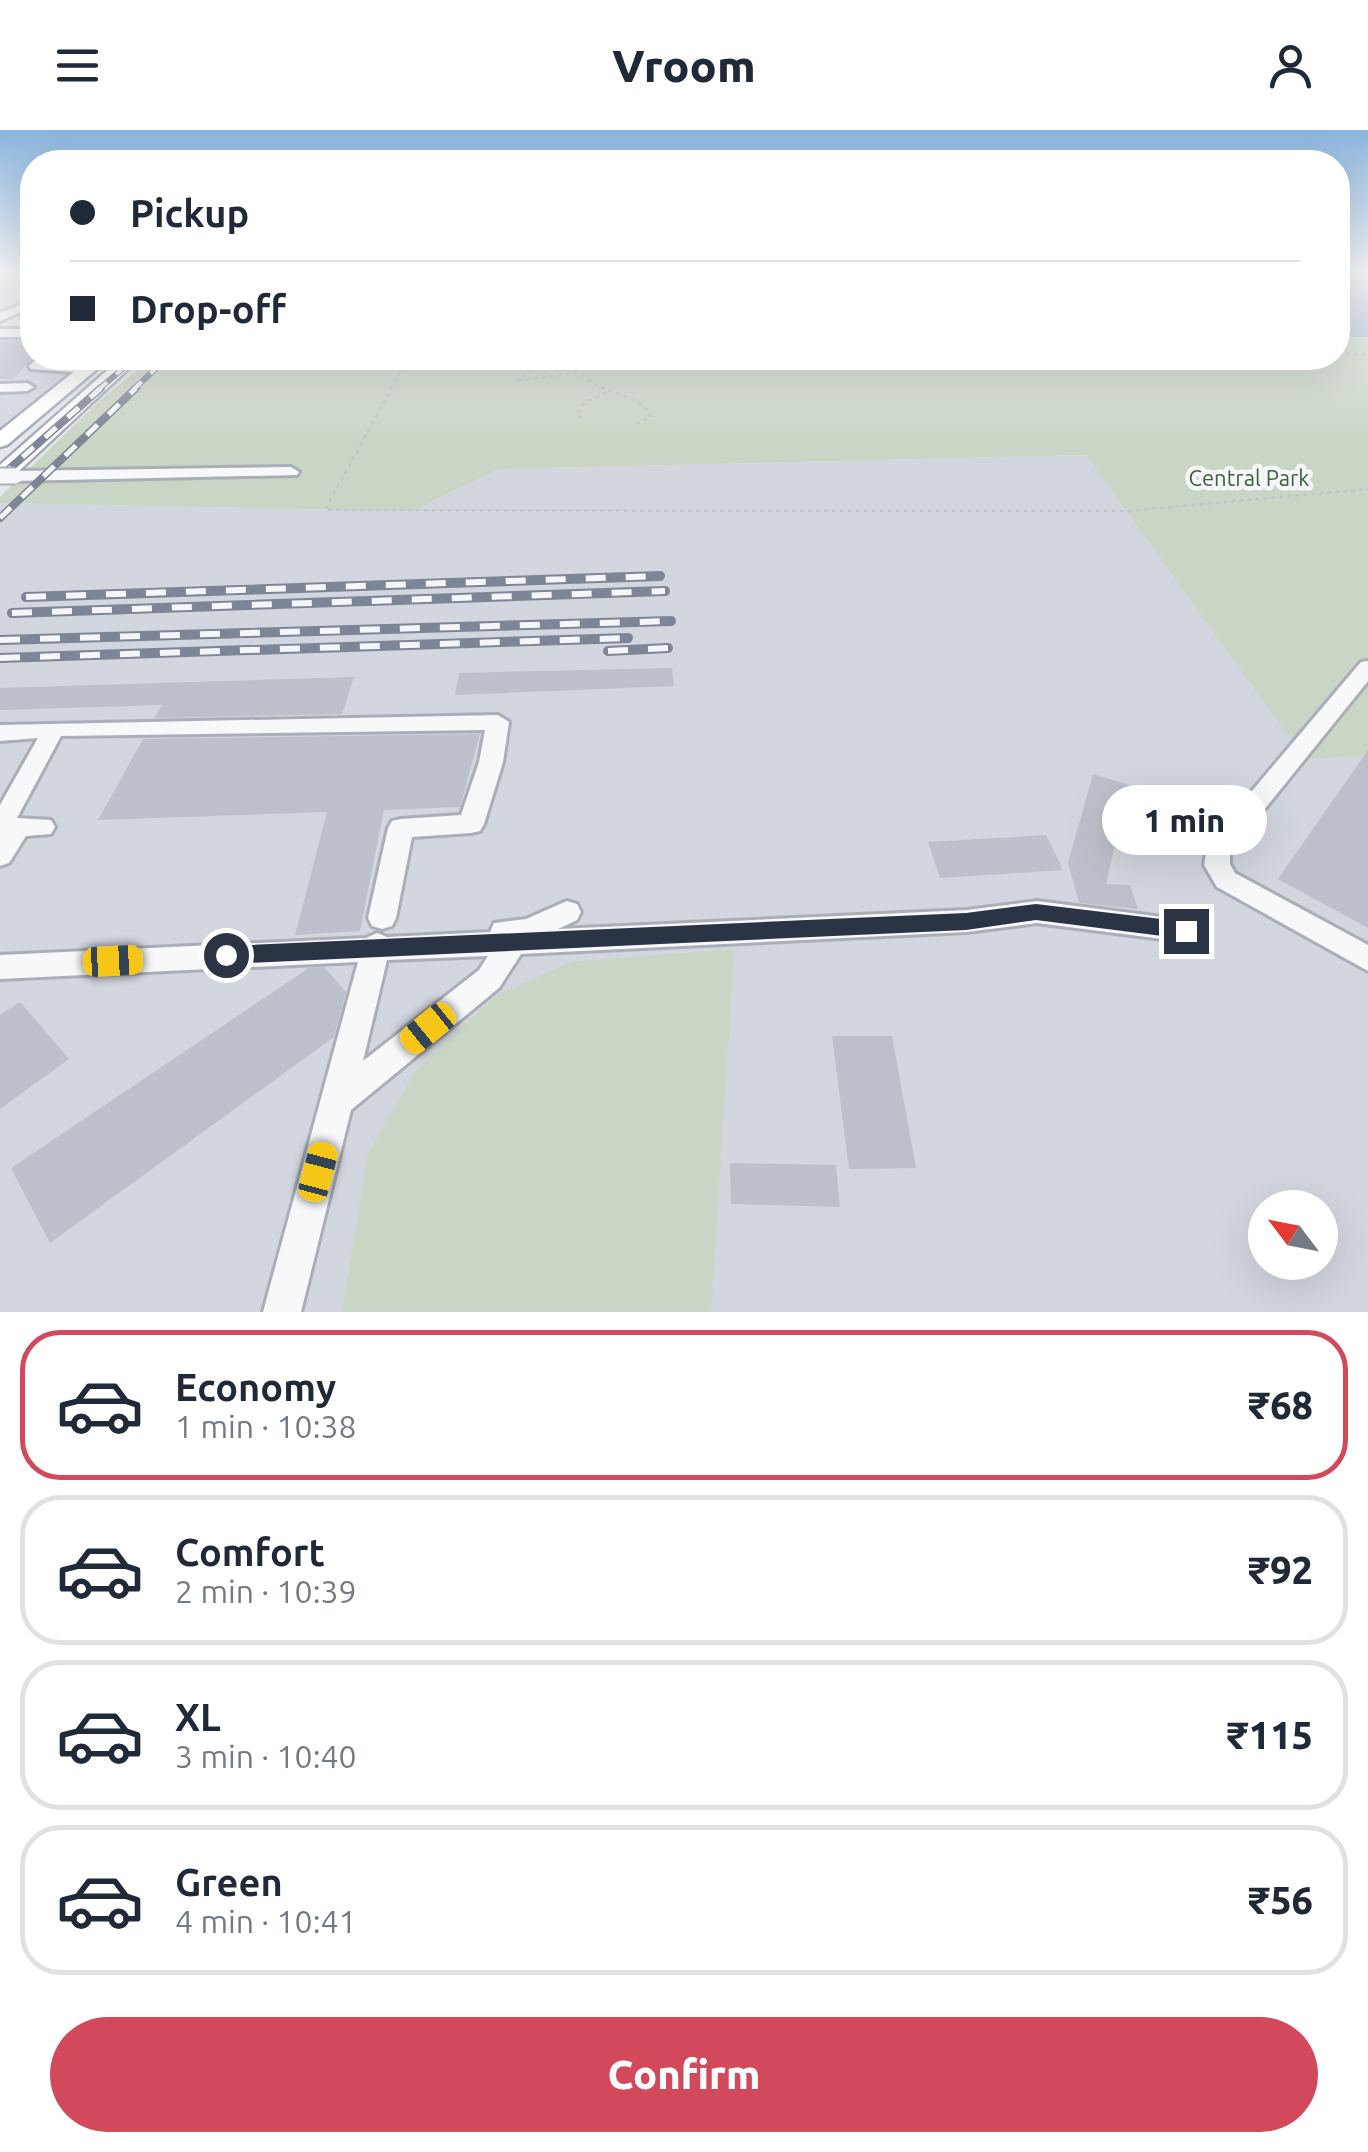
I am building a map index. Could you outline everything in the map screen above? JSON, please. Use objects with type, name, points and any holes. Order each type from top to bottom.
[{"type":"main road","points":[[0,441],[86,370]]},
{"type":"main road","points":[[5,476],[118,370]]},
{"type":"street","points":[[0,388],[28,387]]},
{"type":"street","points":[[5,476],[291,472]]},
{"type":"street","points":[[1368,667],[1217,850],[1217,865],[1226,880],[1368,959]]},
{"type":"street","points":[[0,733],[498,722],[491,762],[471,824],[402,828],[379,937],[282,1312]]},
{"type":"street","points":[[0,827],[54,729]]},
{"type":"street","points":[[0,856],[19,827],[42,827]]},
{"type":"street","points":[[0,957],[529,930],[567,912]]},
{"type":"street","points":[[0,967],[379,937],[510,945],[966,922],[1036,912],[1186,931]]},
{"type":"street","points":[[336,1102],[488,979],[510,945]]},
{"type":"path","points":[[401,370],[325,510],[1127,512],[1368,490]]},
{"type":"path","points":[[530,370],[518,381],[581,372],[587,380],[644,404],[650,416],[636,424]]},
{"type":"path","points":[[581,419],[577,412],[586,402],[610,391]]},
{"type":"shaded area","points":[[0,337],[20,337],[20,370],[72,370],[0,430]]},
{"type":"shaded area","points":[[1086,455],[1305,758],[1368,755],[1368,1312],[0,1312],[0,503],[413,511],[499,469]]},
{"type":"green space","name":"Central Park","points":[[1350,327],[1368,327],[1368,755],[1305,759],[1086,455],[499,469],[413,511],[0,503],[0,497],[99,401],[137,370],[1350,370]]},
{"type":"green space","points":[[734,949],[711,1312],[342,1312],[368,1153],[417,1069],[495,996],[571,962]]},
{"type":"water","points":[[1350,327],[1368,327],[1368,337],[1350,336]]},
{"type":"building","points":[[0,341],[20,341],[21,370],[13,379],[0,379]]},
{"type":"building","points":[[672,668],[674,686],[455,695],[459,673]]},
{"type":"building","points":[[354,677],[342,714],[154,718],[162,705],[0,710],[0,688]]},
{"type":"building","points":[[480,734],[460,807],[384,810],[360,931],[295,935],[327,812],[98,820],[143,739]]},
{"type":"building","points":[[1368,750],[1368,928],[1278,879]]},
{"type":"building","points":[[1093,774],[1129,785],[1106,884],[1130,885],[1138,909],[1079,903],[1068,863]]},
{"type":"building","points":[[1046,835],[1063,870],[940,878],[928,842]]},
{"type":"building","points":[[324,967],[346,992],[334,1037],[50,1243],[11,1168],[309,968]]},
{"type":"building","points":[[20,1002],[69,1059],[0,1109],[0,1015]]},
{"type":"building","points":[[832,1036],[892,1036],[916,1168],[849,1169]]},
{"type":"building","points":[[730,1163],[836,1165],[840,1207],[731,1204]]},
{"type":"railway","points":[[98,390],[121,370]]},
{"type":"railway","points":[[133,390],[154,370]]},
{"type":"railway","points":[[0,477],[101,388]]},
{"type":"railway","points":[[0,518],[136,388]]},
{"type":"railway","points":[[26,597],[660,576]]},
{"type":"railway","points":[[12,613],[665,591]]},
{"type":"railway","points":[[0,640],[671,621]]},
{"type":"railway","points":[[0,658],[628,638]]},
{"type":"railway","points":[[608,651],[668,648]]},
{"type":"route","points":[[226,955],[966,922],[1036,912],[1186,931]]}]
